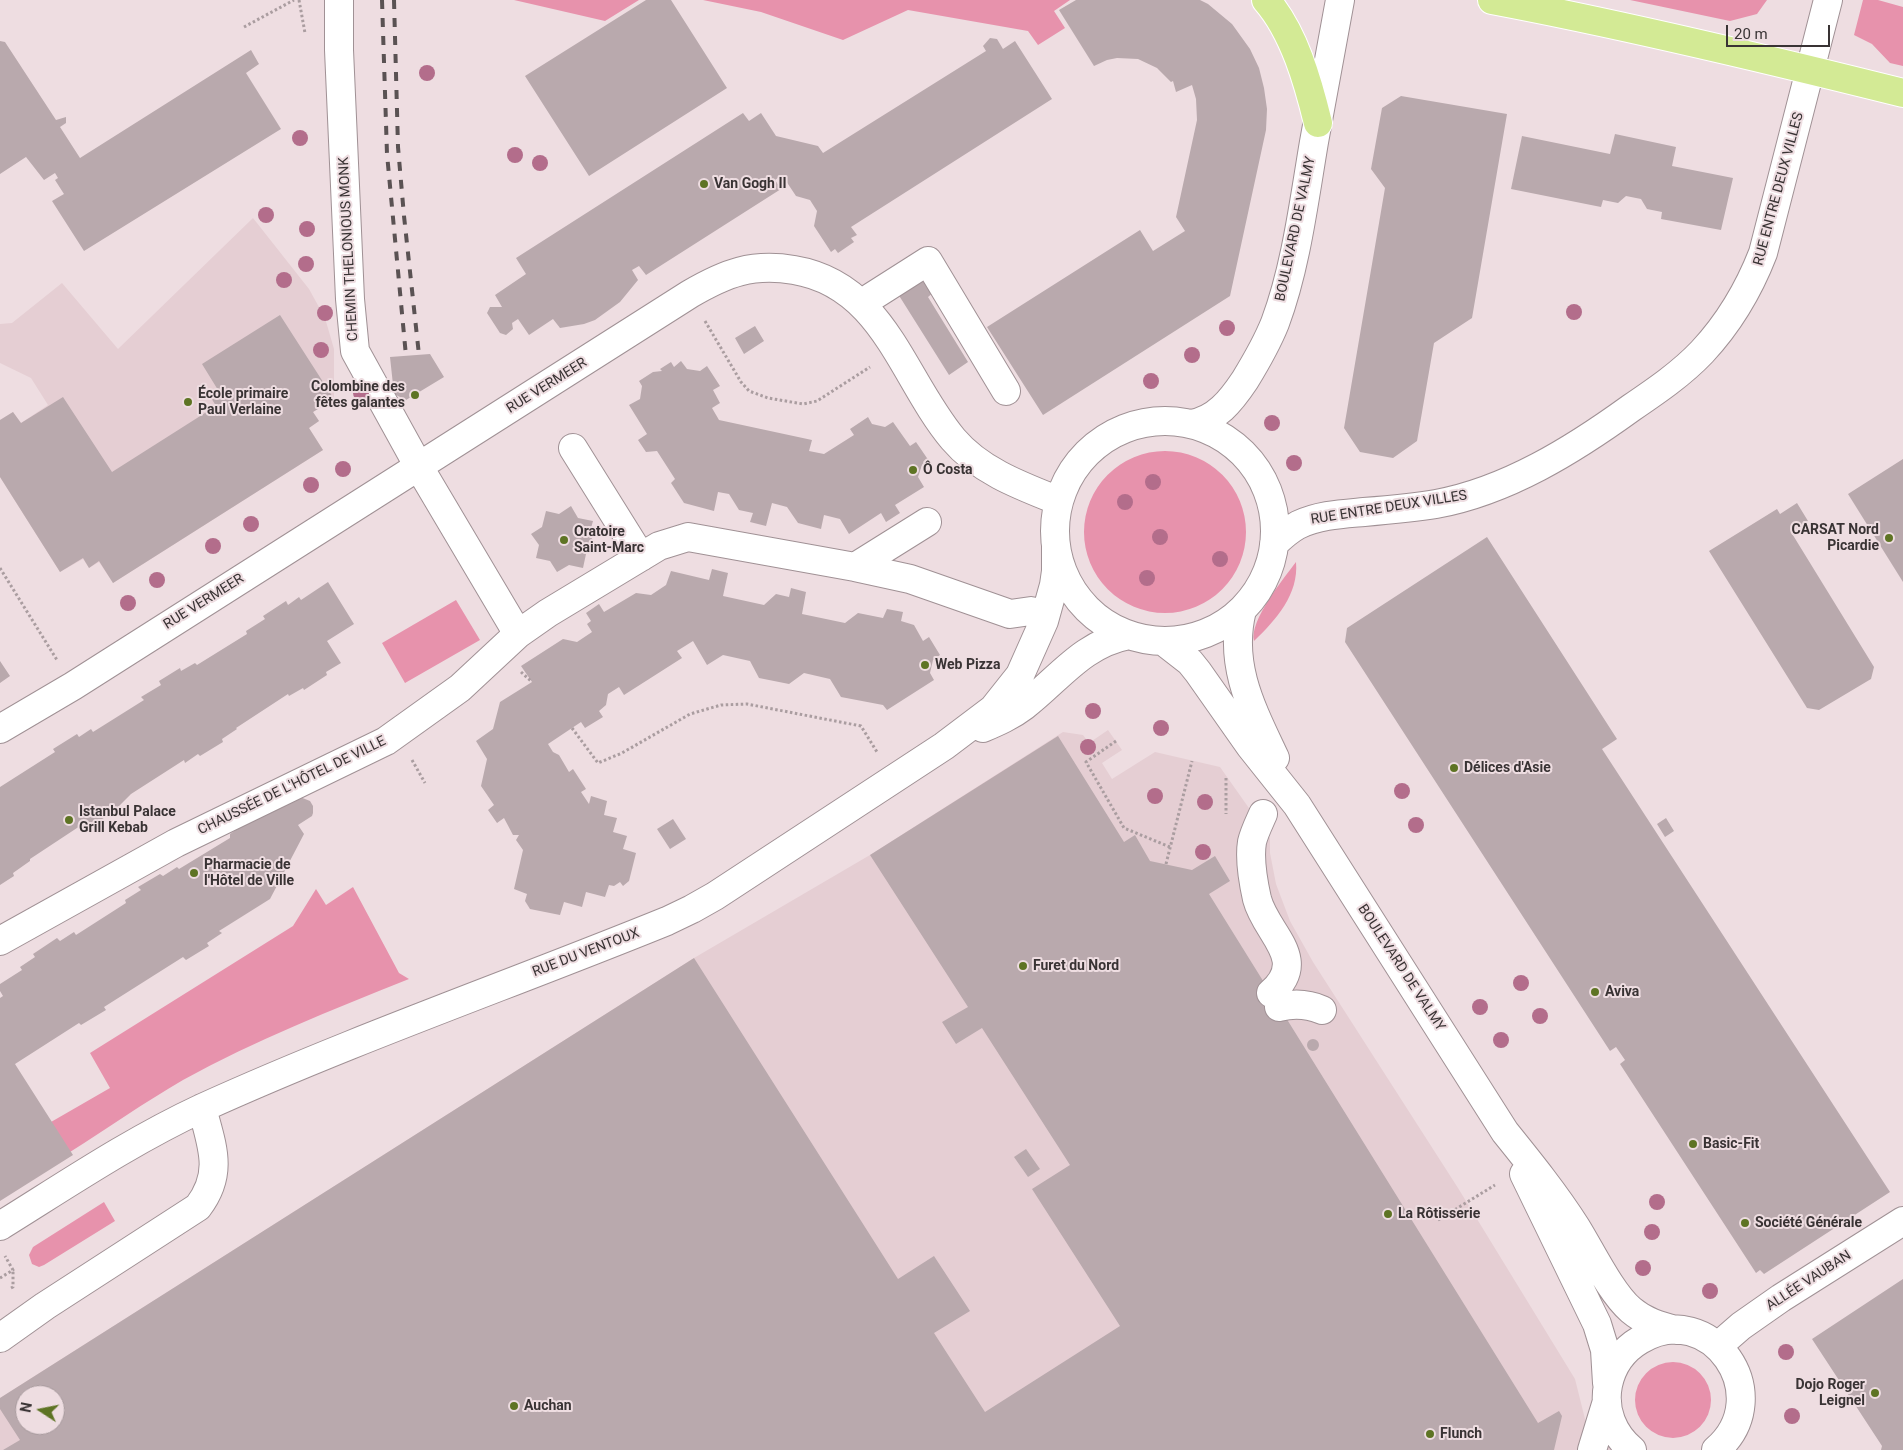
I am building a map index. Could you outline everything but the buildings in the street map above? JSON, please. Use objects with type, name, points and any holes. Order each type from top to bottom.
[{"type":"main road","points":[[1266,0],[1286,32],[1300,60],[1318,123]]},
{"type":"main road","points":[[1492,0],[1560,13],[1811,70],[1903,93]]},
{"type":"street","name":"CHEMIN THELONIOUS MONK","points":[[340,0],[339,50],[350,289],[355,352],[419,467],[518,634]]},
{"type":"street","name":"BOULEVARD DE VALMY","points":[[1191,424],[1215,415],[1229,402],[1263,351],[1275,324],[1291,264],[1340,0]]},
{"type":"street","name":"RUE ENTRE DEUX VILLES","points":[[1274,544],[1289,530],[1315,519],[1435,504],[1468,496],[1497,486],[1555,457],[1613,421],[1676,377],[1703,351],[1726,322],[1754,276],[1763,253],[1828,0]]},
{"type":"street","points":[[862,303],[928,261],[1006,391]]},
{"type":"street","name":"RUE VERMEER","points":[[0,729],[73,686],[690,294],[712,281],[734,272],[752,268],[770,267],[802,271],[828,280],[862,303],[882,328],[941,423],[968,454],[984,467],[1016,485],[1059,502]]},
{"type":"street","name":"RUE DU VENTOUX","points":[[1,1238],[136,1142],[202,1108],[351,1046],[684,913],[715,896],[944,746],[993,709],[1020,675],[1035,643],[1050,602],[1056,571],[1059,502],[1064,487],[1080,461],[1091,450],[1116,432],[1130,427],[1160,421],[1191,424]]},
{"type":"street","points":[[1056,545],[1066,578],[1074,593],[1085,607],[1098,618],[1129,635],[1163,641],[1188,639],[1212,631],[1242,610],[1254,596],[1264,579],[1274,544],[1274,512],[1270,496],[1255,468],[1233,444],[1220,436],[1191,424]]},
{"type":"street","points":[[573,448],[641,556]]},
{"type":"street","points":[[855,567],[927,522]]},
{"type":"street","name":"CHAUSSÉE DE L'HÔTEL DE VILLE","points":[[0,941],[176,843],[386,741],[460,688],[518,634],[548,613],[659,546],[688,537],[855,567],[910,579],[1010,614],[1031,611]]},
{"type":"street","name":"BOULEVARD DE VALMY","points":[[1242,610],[1237,642],[1240,670],[1256,717],[1297,805]]},
{"type":"street","name":"RUE DU VENTOUX","points":[[944,746],[1011,715],[1089,650],[1112,638],[1129,635]]},
{"type":"street","name":"BOULEVARD DE VALMY","points":[[1163,641],[1190,662],[1250,746],[1297,805],[1505,1132],[1542,1178],[1575,1226],[1616,1293],[1629,1309],[1653,1324],[1703,1336],[1718,1346]]},
{"type":"street","points":[[1263,814],[1252,841],[1252,875],[1258,902],[1286,954],[1284,978],[1275,1000],[1322,1010]]},
{"type":"street","points":[[0,1338],[45,1306],[198,1207],[207,1196],[212,1185],[214,1173],[212,1146],[202,1108]]},
{"type":"street","name":"BOULEVARD DE VALMY","points":[[1505,1132],[1539,1207],[1597,1324],[1605,1350],[1607,1394]]},
{"type":"street","name":"ALLÉE VAUBAN","points":[[1718,1346],[1741,1326],[1781,1298],[1903,1221]]},
{"type":"street","points":[[1592,1450],[1614,1367],[1627,1349],[1644,1337],[1655,1333],[1676,1330]]},
{"type":"street","points":[[1718,1346],[1735,1369],[1742,1396],[1736,1424],[1723,1447]]},
{"type":"street","points":[[1607,1394],[1608,1411],[1615,1430],[1632,1450]]},
{"type":"path","points":[[244,28],[294,0]]},
{"type":"path","points":[[690,294],[741,382],[749,391],[768,398],[803,404],[817,401],[895,351]]},
{"type":"path","points":[[0,568],[73,686]]},
{"type":"path","points":[[572,728],[598,763],[622,753],[690,714],[721,705],[747,704],[861,726],[893,778]]},
{"type":"path","points":[[1116,741],[1086,762],[1124,828],[1170,847]]},
{"type":"path","points":[[1166,864],[1192,761]]},
{"type":"path","points":[[1438,1220],[1495,1185]]},
{"type":"path","points":[[1,1238],[13,1270],[13,1287],[6,1292]]},
{"type":"path","points":[[0,1278],[13,1270]]},
{"type":"shaded area","points":[[514,0],[639,0],[605,21]]},
{"type":"shaded area","points":[[703,0],[1070,0],[1054,11],[1065,28],[1038,45],[1028,31],[908,10],[843,40],[761,12]]},
{"type":"shaded area","points":[[1630,0],[1767,0],[1757,14],[1730,21]]},
{"type":"shaded area","points":[[1863,0],[1878,0],[1903,7],[1903,66],[1890,63],[1872,44],[1854,35]]},
{"type":"shaded area","name":"École primaire Paul Verlaine","points":[[253,218],[309,289],[325,318],[334,349],[334,399],[313,412],[319,421],[309,428],[323,450],[113,583],[99,562],[89,568],[83,559],[60,572],[0,477],[0,420],[13,412],[21,423],[48,405],[31,378],[0,363],[0,324],[12,323],[62,283],[118,349]]},
{"type":"shaded area","points":[[1165,451],[1196,457],[1216,469],[1228,481],[1240,501],[1246,532],[1240,563],[1228,583],[1216,595],[1196,607],[1165,613],[1134,607],[1114,595],[1102,583],[1090,563],[1084,532],[1090,501],[1102,481],[1114,469],[1134,457]]},
{"type":"shaded area","points":[[1296,562],[1296,574],[1290,596],[1278,615],[1254,641],[1254,633],[1262,611]]},
{"type":"shaded area","points":[[456,600],[480,640],[405,683],[382,643]]},
{"type":"shaded area","points":[[1108,730],[1122,750],[1102,763],[1112,779],[1155,752],[1220,767],[1270,838],[1270,853],[1276,884],[1290,921],[1313,962],[1458,1188],[1575,1379],[1586,1423],[1618,1450],[0,1450],[0,1398],[15,1388],[15,1435],[65,1435],[65,1385],[21,1385],[694,958],[870,855],[1063,732],[1083,735],[1089,743]]},
{"type":"shaded area","points":[[353,887],[399,973],[409,979],[294,1026],[210,1065],[169,1088],[70,1152],[51,1122],[110,1088],[90,1053],[293,926],[316,889],[326,905]]},
{"type":"shaded area","points":[[104,1202],[115,1221],[44,1265],[39,1267],[32,1264],[29,1255],[33,1247]]},
{"type":"shaded area","points":[[1681,1362],[1694,1368],[1705,1379],[1711,1392],[1709,1415],[1694,1432],[1681,1438],[1665,1438],[1652,1432],[1637,1415],[1635,1392],[1641,1379],[1658,1364]]},
{"type":"railway","points":[[382,0],[387,154],[406,356]]},
{"type":"railway","points":[[394,0],[398,147],[419,355]]},
{"type":"place","name":"Van Gogh II","points":[[704,184]]},
{"type":"place","name":"Colombine des fêtes galantes","points":[[415,395]]},
{"type":"place","name":"École primaire Paul Verlaine","points":[[188,402]]},
{"type":"place","name":"Ô Costa","points":[[913,470]]},
{"type":"place","name":"CARSAT Nord Picardie","points":[[1889,538]]},
{"type":"place","name":"Oratoire Saint-Marc","points":[[564,540]]},
{"type":"place","name":"Web Pizza","points":[[925,665]]},
{"type":"place","name":"Délices d'Asie","points":[[1454,768]]},
{"type":"place","name":"Istanbul Palace Grill Kebab","points":[[69,820]]},
{"type":"place","name":"Pharmacie de l'Hôtel de Ville","points":[[194,873]]},
{"type":"place","name":"Furet du Nord","points":[[1023,966]]},
{"type":"place","name":"Aviva","points":[[1595,992]]},
{"type":"place","name":"Basic-Fit","points":[[1693,1144]]},
{"type":"place","name":"La Rôtisserie","points":[[1388,1214]]},
{"type":"place","name":"Société Générale","points":[[1745,1223]]},
{"type":"place","name":"Dojo Roger Leignel","points":[[1875,1393]]},
{"type":"place","name":"Auchan","points":[[514,1406]]},
{"type":"place","name":"Flunch","points":[[1430,1434]]}]
